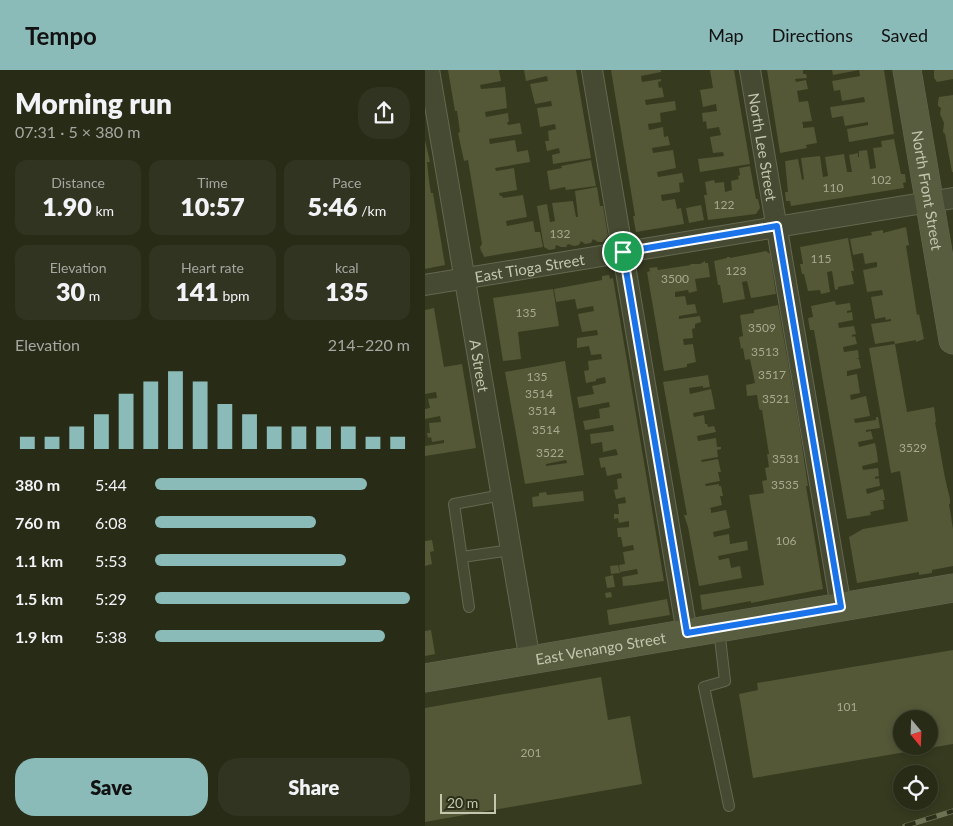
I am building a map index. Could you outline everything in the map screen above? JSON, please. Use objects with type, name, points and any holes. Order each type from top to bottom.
[{"type":"main road","name":"North Front Street","points":[[907,70],[941,200],[953,340]]},
{"type":"main road","name":"East Venango Street","points":[[425,678],[953,588]]},
{"type":"street","name":"A Street","points":[[429,70],[530,661]]},
{"type":"street","points":[[593,70],[687,633]]},
{"type":"street","name":"North Lee Street","points":[[750,70],[841,607]]},
{"type":"street","name":"East Tioga Street","points":[[425,285],[941,200]]},
{"type":"lane","points":[[469,607],[454,504],[502,495]]},
{"type":"lane","points":[[462,557],[511,550]]},
{"type":"lane","points":[[719,627],[725,681],[704,687],[729,806]]},
{"type":"building","points":[[448,70],[499,70],[501,81],[480,85],[481,89],[505,87],[507,108],[485,112],[486,117],[508,113],[508,125],[520,123],[522,134],[489,139],[490,144],[515,140],[517,152],[528,150],[530,162],[495,168],[496,171],[514,168],[517,190],[499,193],[500,196],[503,198],[523,195],[527,217],[506,221],[507,226],[533,221],[535,232],[540,232],[543,247],[484,257],[480,247],[482,244],[468,160],[464,161],[458,133],[460,132],[457,111],[455,111]]},
{"type":"building","points":[[524,70],[576,70],[591,158],[553,164],[552,155],[560,153],[559,148],[547,151],[545,141],[549,141],[548,131],[556,129],[555,124],[540,127],[537,108],[552,106],[551,101],[535,104],[530,84],[548,81],[547,76],[526,81]]},
{"type":"building","points":[[611,70],[661,70],[661,72],[641,76],[642,82],[661,79],[658,82],[659,88],[662,87],[664,97],[645,100],[646,105],[675,101],[676,110],[660,113],[661,122],[648,124],[649,130],[663,127],[664,137],[668,136],[670,145],[652,148],[653,153],[673,150],[676,168],[657,172],[658,177],[682,173],[684,182],[679,183],[680,192],[661,195],[662,201],[675,199],[677,209],[681,208],[684,224],[636,232]]},
{"type":"building","points":[[710,70],[734,70],[750,164],[700,172],[698,159],[724,156],[723,152],[713,153],[710,137],[721,135],[719,127],[707,129],[706,121],[703,122],[702,113],[717,111],[716,104],[703,107],[700,90],[713,88]]},
{"type":"building","points":[[767,70],[803,70],[803,74],[806,74],[807,78],[795,79],[796,82],[806,80],[808,89],[797,91],[799,102],[808,101],[812,121],[802,122],[803,128],[814,127],[817,143],[806,145],[807,148],[780,153]]},
{"type":"building","points":[[832,70],[859,70],[833,75]]},
{"type":"building","points":[[859,70],[884,70],[894,134],[849,142],[847,129],[868,125],[868,122],[845,126],[843,116],[832,118],[830,107],[865,102],[864,97],[842,101],[840,90],[834,91],[832,81],[860,76]]},
{"type":"building","points":[[934,70],[953,70],[953,79],[937,82],[934,78]]},
{"type":"building","points":[[953,95],[952,172],[945,134],[943,132],[944,123],[940,114],[941,108],[938,106],[938,102],[939,97]]},
{"type":"building","points":[[894,139],[901,174],[905,174],[906,182],[903,183],[904,188],[791,206],[790,201],[786,201],[785,192],[788,192],[785,161],[798,159],[802,180],[804,179],[801,158],[820,156],[823,177],[828,176],[825,157],[844,154],[847,172],[852,172],[849,155],[858,153],[859,157],[859,151],[867,150],[870,169],[876,168],[873,148],[882,147],[881,141]]},
{"type":"building","points":[[425,140],[430,162],[427,162],[429,181],[431,193],[433,193],[445,265],[425,269]]},
{"type":"building","points":[[591,160],[596,186],[566,190],[565,187],[550,190],[547,171]]},
{"type":"building","points":[[750,166],[756,199],[758,199],[760,208],[756,214],[708,220],[704,195],[707,195],[705,182],[714,180],[715,183],[724,182],[725,192],[732,190],[731,181],[739,179],[739,168]]},
{"type":"building","points":[[597,187],[600,206],[603,206],[608,236],[603,242],[593,239],[591,243],[585,244],[581,241],[579,245],[574,246],[568,244],[566,247],[561,247],[556,245],[555,249],[549,250],[544,247],[537,206],[547,204],[551,222],[555,221],[552,203],[573,201],[576,217],[578,217],[575,191]]},
{"type":"building","points":[[701,205],[704,220],[689,223],[686,208]]},
{"type":"building","points":[[906,227],[909,245],[906,246],[917,315],[919,314],[924,339],[916,342],[916,340],[895,344],[894,341],[875,344],[871,324],[891,321],[891,319],[886,320],[885,317],[875,319],[871,297],[883,295],[882,290],[867,292],[863,270],[877,267],[877,262],[865,264],[863,253],[853,255],[850,239],[872,235],[871,232],[883,230],[883,233]]},
{"type":"building","points":[[848,238],[854,271],[851,271],[854,284],[838,287],[835,290],[832,271],[827,272],[830,292],[821,294],[820,290],[808,291],[800,264],[803,264],[800,247]]},
{"type":"building","points":[[766,251],[770,254],[776,294],[751,298],[747,281],[742,282],[745,299],[723,303],[714,261]]},
{"type":"building","points":[[705,261],[705,263],[708,263],[710,277],[695,279],[697,291],[689,293],[688,290],[675,292],[675,297],[685,296],[687,305],[695,304],[697,313],[679,316],[679,319],[700,316],[701,322],[695,324],[695,328],[692,329],[693,338],[683,339],[684,345],[693,344],[696,362],[687,364],[687,367],[664,371],[647,272],[650,271],[649,268],[657,267],[658,270],[700,264]]},
{"type":"building","points":[[609,275],[610,279],[613,278],[664,581],[623,586],[622,577],[638,574],[637,569],[620,572],[619,565],[625,564],[623,552],[634,550],[633,545],[623,547],[621,537],[618,537],[617,528],[629,527],[629,521],[619,523],[618,518],[614,519],[614,514],[619,514],[618,504],[626,503],[625,497],[616,499],[614,490],[618,489],[617,479],[622,478],[621,473],[607,476],[605,467],[601,468],[599,458],[618,455],[616,449],[603,452],[602,442],[591,444],[590,434],[614,431],[613,425],[585,430],[583,421],[600,418],[599,409],[610,407],[609,402],[579,408],[577,397],[594,394],[592,386],[606,383],[605,377],[586,383],[584,371],[589,370],[588,361],[602,359],[601,354],[591,355],[589,346],[577,348],[577,338],[598,335],[597,330],[582,332],[578,314],[594,311],[593,306],[577,309],[575,299],[556,302],[554,289],[602,280],[602,276]]},
{"type":"building","points":[[553,289],[559,326],[518,332],[521,359],[503,361],[493,298]]},
{"type":"building","points":[[835,301],[836,305],[850,303],[851,310],[847,311],[847,313],[852,312],[853,320],[838,323],[839,328],[854,326],[856,334],[852,335],[852,337],[855,336],[857,344],[843,347],[844,352],[858,350],[859,358],[856,358],[859,359],[861,368],[847,371],[847,376],[857,374],[860,393],[850,395],[851,400],[866,396],[870,416],[854,419],[855,423],[876,420],[876,417],[878,417],[880,428],[866,430],[866,432],[871,431],[873,439],[858,442],[859,447],[875,443],[877,453],[878,462],[862,466],[863,470],[878,468],[879,476],[875,477],[875,479],[879,478],[880,486],[866,489],[867,494],[883,489],[885,500],[879,501],[883,501],[884,509],[870,512],[871,515],[847,519],[814,330],[810,330],[808,318],[813,317],[811,306]]},
{"type":"building","points":[[778,305],[799,426],[808,486],[806,486],[823,589],[702,610],[700,595],[764,585],[749,495],[764,493],[762,481],[767,480],[765,468],[769,467],[767,454],[769,454],[762,410],[759,408],[757,395],[747,396],[746,385],[755,383],[750,359],[745,360],[743,348],[741,349],[739,337],[743,336],[740,315],[754,313],[754,310]]},
{"type":"building","points":[[434,308],[444,367],[462,364],[476,448],[425,456],[425,446],[444,443],[444,440],[432,442],[431,437],[428,438],[427,433],[430,433],[429,423],[441,422],[440,416],[425,419],[425,409],[430,408],[428,399],[437,398],[436,392],[425,394],[425,310]]},
{"type":"building","points":[[895,344],[907,412],[934,407],[935,422],[950,499],[953,529],[953,566],[932,570],[932,573],[919,575],[919,572],[857,583],[849,537],[863,529],[908,521],[900,471],[891,473],[869,348]]},
{"type":"building","points":[[565,361],[584,475],[525,484],[505,372]],"holes":[[[566,460],[567,463],[546,466],[546,464]]]},
{"type":"building","points":[[708,375],[710,387],[689,388],[690,394],[711,389],[715,409],[693,413],[694,417],[704,415],[705,424],[708,427],[714,426],[716,432],[697,436],[698,441],[716,438],[717,447],[721,447],[721,449],[717,450],[718,457],[701,460],[702,462],[718,459],[721,472],[718,472],[720,481],[705,484],[706,486],[719,484],[721,486],[723,496],[720,496],[722,505],[710,508],[711,513],[726,510],[730,528],[713,532],[714,537],[729,534],[730,544],[747,541],[748,550],[718,556],[719,560],[729,558],[731,568],[740,566],[742,578],[699,586],[684,515],[687,515],[663,382]]},
{"type":"building","points":[[583,491],[584,501],[533,507],[532,497],[539,496],[539,493],[546,492],[547,495]]},
{"type":"building","points":[[432,540],[434,551],[430,552],[432,564],[425,566],[425,541]]},
{"type":"building","points":[[618,565],[620,573],[611,574],[610,566]]},
{"type":"building","points":[[613,575],[615,587],[607,588],[605,577]]},
{"type":"building","points":[[611,592],[612,597],[606,598],[605,593]]},
{"type":"building","points":[[667,599],[670,615],[609,625],[607,610]]},
{"type":"building","points":[[431,630],[435,654],[425,656],[425,631]]},
{"type":"building","points":[[953,650],[953,744],[938,747],[938,710],[893,710],[893,754],[753,778],[739,694],[758,690],[757,683]]},
{"type":"building","points":[[601,677],[608,720],[630,716],[642,784],[425,822],[425,708]]},
{"type":"railway","points":[[905,826],[953,811]]},
{"type":"route","points":[[777,226],[841,607],[687,633],[623,252],[777,226]]}]
